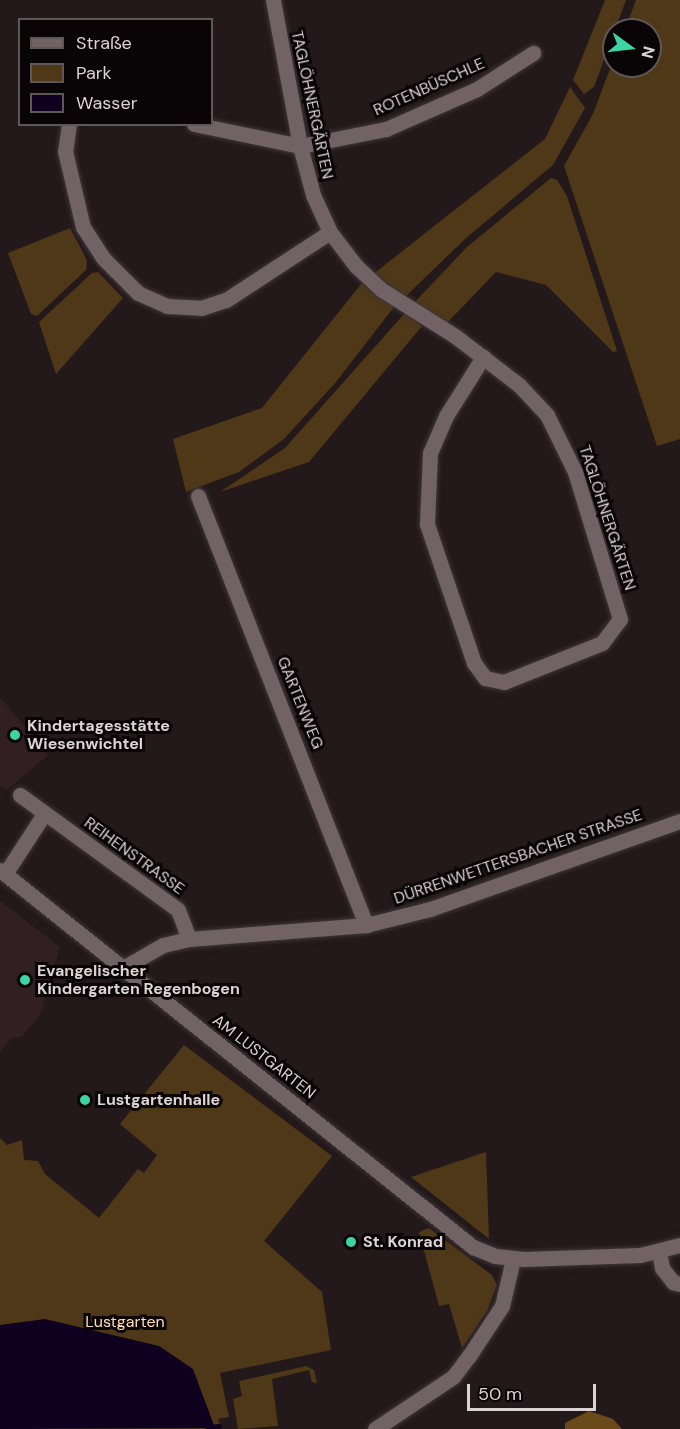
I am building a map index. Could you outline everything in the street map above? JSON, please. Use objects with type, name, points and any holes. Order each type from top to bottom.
[{"type":"street","name":"TAGLÖHNERGÄRTEN","points":[[273,0],[300,146],[313,195],[330,232],[356,266],[382,290],[483,357],[526,393],[547,415],[563,443],[620,619],[602,643],[504,682],[485,678],[474,663],[427,524],[430,453],[446,416],[483,357]]},
{"type":"street","name":"ROTENBÜSCHLE","points":[[204,126],[300,146],[386,129],[477,89],[533,54]]},
{"type":"street","points":[[69,126],[65,152],[83,226],[103,258],[138,293],[167,306],[201,308],[226,300],[330,232]]},
{"type":"street","name":"GARTENWEG","points":[[198,496],[366,925]]},
{"type":"street","name":"REIHENSTRASSE","points":[[20,795],[178,910],[189,939]]},
{"type":"street","points":[[2,872],[44,814]]},
{"type":"street","name":"DÜRRENWETTERSBACHER STRASSE","points":[[123,968],[162,945],[189,939],[366,925],[430,909],[680,821]]},
{"type":"street","name":"AM LUSTGARTEN","points":[[2,872],[473,1247],[513,1259],[659,1251],[680,1245]]},
{"type":"street","points":[[659,1251],[663,1268],[673,1282],[680,1284]]},
{"type":"street","points":[[375,1429],[453,1377],[502,1306],[513,1259]]},
{"type":"shaded area","name":"Kindertagesstätte Wiesenwichtel","points":[[0,697],[48,755],[7,790],[0,785]]},
{"type":"shaded area","name":"Evangelischer Kindergarten Regenbogen","points":[[0,901],[60,947],[41,1013],[23,1036],[10,1039],[0,1052]]},
{"type":"shaded area","points":[[589,1411],[613,1419],[622,1429],[565,1429],[565,1423]]},
{"type":"green space","points":[[605,0],[626,0],[619,18],[602,18],[602,65],[594,87],[584,94],[573,80]]},
{"type":"green space","points":[[636,0],[680,0],[680,439],[657,446],[564,166],[593,114],[606,78],[662,78],[662,18],[629,18]]},
{"type":"green space","points":[[570,87],[585,108],[553,165],[465,239],[405,297],[372,275],[545,139]]},
{"type":"green space","points":[[551,178],[557,180],[567,196],[617,351],[613,352],[546,285],[496,272],[445,325],[412,305],[467,247]]},
{"type":"green space","points":[[70,228],[87,260],[86,270],[37,316],[31,314],[8,253]]},
{"type":"green space","points":[[98,272],[123,298],[56,374],[39,322],[92,273]]},
{"type":"green space","points":[[362,283],[394,307],[336,382],[284,439],[239,472],[186,492],[173,439],[262,408]]},
{"type":"green space","points":[[405,313],[422,326],[309,462],[220,492],[285,448]]},
{"type":"green space","name":"Lustgarten","points":[[184,1045],[332,1156],[264,1241],[322,1292],[331,1350],[220,1373],[229,1417],[218,1419],[221,1429],[0,1429],[0,1138],[7,1145],[22,1140],[24,1160],[38,1161],[45,1174],[99,1218],[138,1169],[144,1173],[157,1155],[120,1124]]},
{"type":"green space","points":[[486,1152],[489,1239],[411,1177]]},
{"type":"green space","points":[[429,1228],[492,1275],[497,1285],[487,1311],[462,1348],[449,1304],[439,1306],[419,1232]]},
{"type":"green space","points":[[306,1366],[314,1370],[317,1383],[312,1382],[309,1370],[272,1379],[278,1426],[238,1429],[233,1399],[242,1396],[239,1381]]},
{"type":"water","points":[[45,1319],[159,1346],[193,1369],[215,1428],[0,1429],[0,1325]]},
{"type":"waterway","points":[[208,1427],[219,1426]]},
{"type":"place","name":"Kindertagesstätte Wiesenwichtel","points":[[15,735]]},
{"type":"place","name":"Evangelischer Kindergarten Regenbogen","points":[[25,980]]},
{"type":"place","name":"Lustgartenhalle","points":[[85,1100]]},
{"type":"place","name":"St. Konrad","points":[[351,1242]]}]
